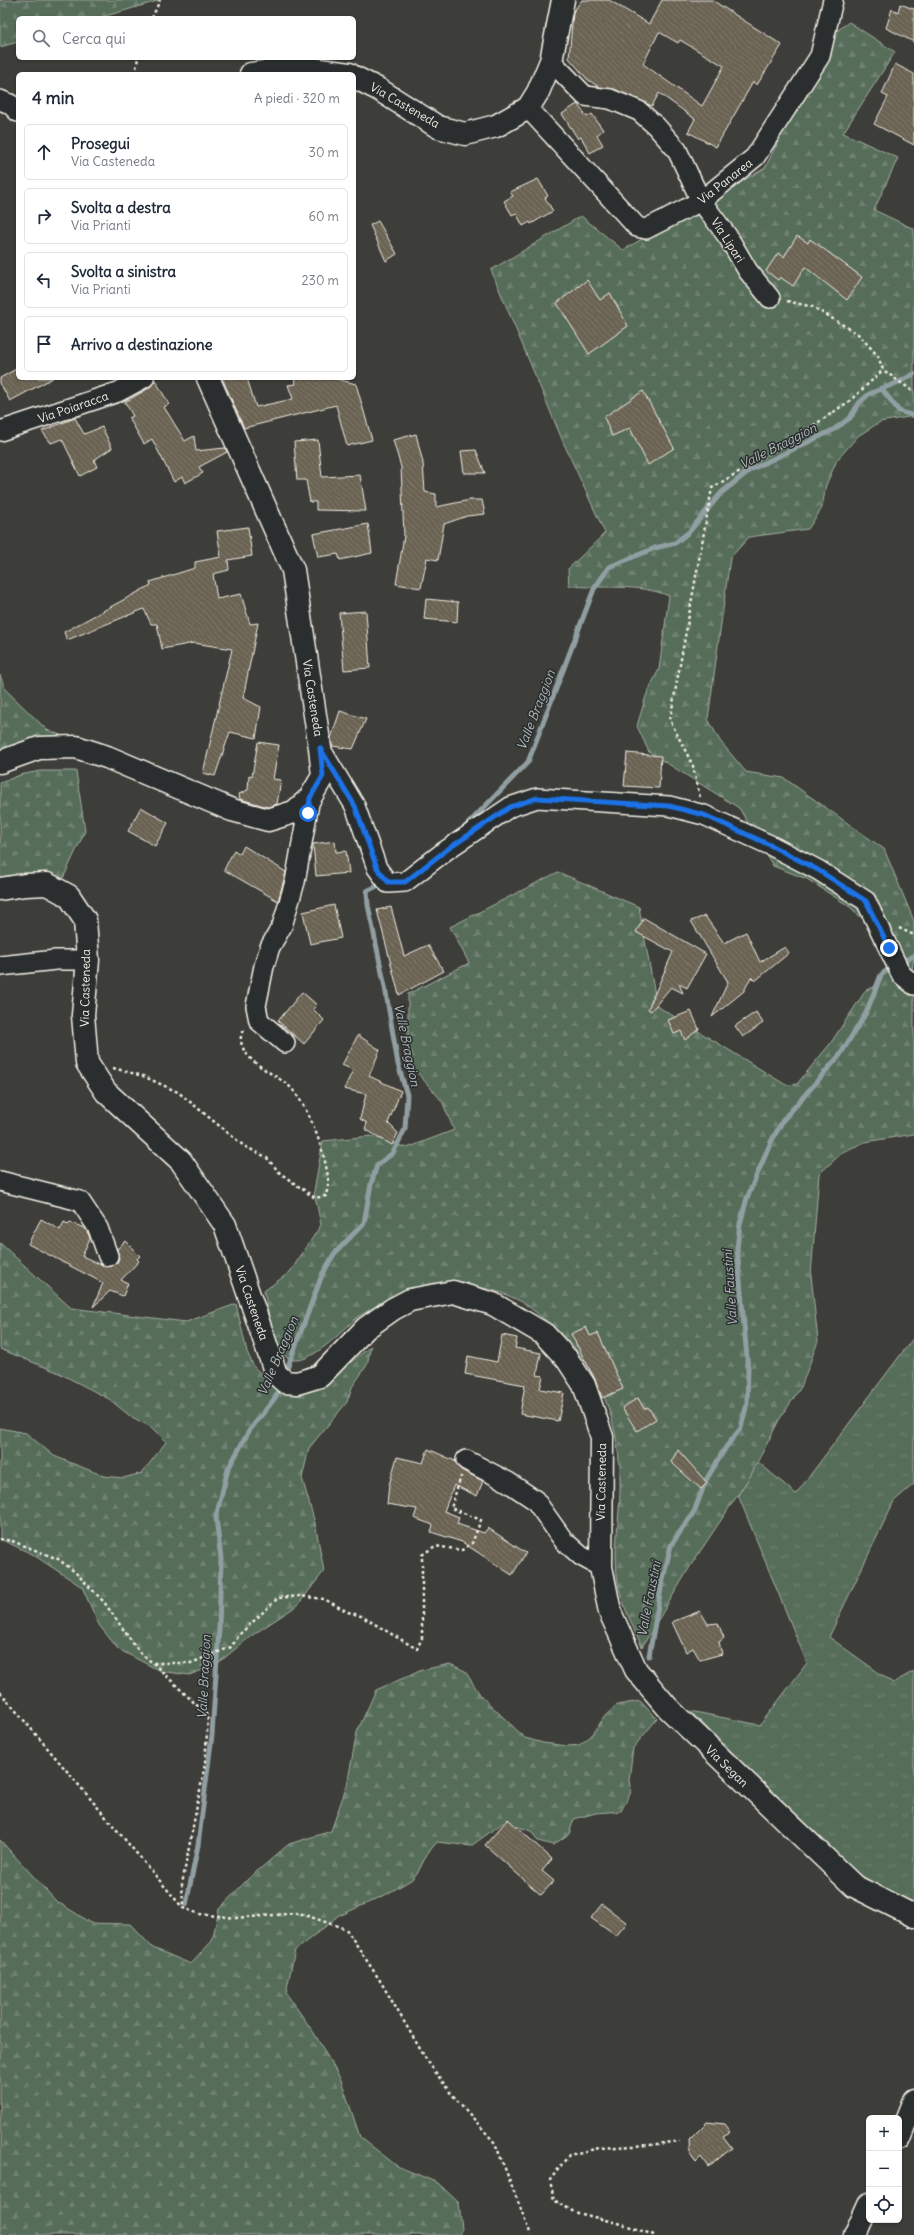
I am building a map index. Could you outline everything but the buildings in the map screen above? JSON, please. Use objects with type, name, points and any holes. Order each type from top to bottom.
[{"type":"street","name":"Via Casteneda","points":[[356,78],[378,89],[438,126],[465,134],[496,126],[528,108],[538,92],[551,61],[562,0]]},
{"type":"street","name":"Via Panarea","points":[[528,108],[637,227],[641,230],[646,230],[701,201],[755,157],[820,56],[833,0]]},
{"type":"street","name":"Via Lipari","points":[[551,61],[585,96],[610,99],[639,111],[677,150],[701,201],[728,237],[748,272],[770,298]]},
{"type":"street","points":[[264,72],[298,67],[334,72]]},
{"type":"street","points":[[0,100],[10,104],[16,110]]},
{"type":"street","name":"Via Poiaracca","points":[[0,431],[111,395],[140,380]]},
{"type":"street","name":"Via Casteneda","points":[[0,762],[39,748],[76,747],[107,757],[232,810],[268,820],[294,812],[310,798],[323,776],[293,570],[209,380]]},
{"type":"street","points":[[320,748],[355,806],[377,868],[388,882],[405,882],[445,851],[510,807],[537,798],[669,806],[704,815],[818,870],[866,901],[902,974],[914,985]]},
{"type":"street","points":[[285,1043],[259,1021],[256,1014],[256,1006],[264,966],[270,947],[282,926],[294,882],[310,798]]},
{"type":"street","name":"Via Casteneda","points":[[0,889],[25,885],[47,884],[69,896],[85,920],[88,960],[83,1015],[87,1063],[106,1092],[181,1162],[225,1225],[276,1374],[285,1382],[297,1383],[320,1376],[366,1328],[393,1309],[410,1300],[453,1292],[493,1304],[544,1334],[567,1359],[584,1385],[602,1437],[601,1567]]},
{"type":"street","points":[[0,966],[56,960],[88,960]]},
{"type":"street","points":[[0,1181],[80,1201],[98,1228],[108,1256]]},
{"type":"street","points":[[466,1460],[508,1482],[534,1500],[564,1542],[581,1556],[601,1567]]},
{"type":"street","name":"Via Segan","points":[[601,1567],[610,1612],[636,1670],[668,1708],[791,1828],[854,1886],[914,1916]]},
{"type":"street","points":[[902,2130],[914,2100]]},
{"type":"street","points":[[855,2235],[866,2211]]},
{"type":"path","points":[[153,16],[160,0]]},
{"type":"path","points":[[135,72],[138,60]]},
{"type":"path","points":[[770,298],[813,307],[858,334],[878,356],[883,370],[914,392]]},
{"type":"path","points":[[704,815],[693,766],[670,720],[712,488],[798,436],[851,400],[883,370]]},
{"type":"path","points":[[109,1062],[113,1068],[143,1076],[178,1092],[244,1146],[266,1157],[280,1173],[314,1198],[326,1196],[328,1179],[322,1150],[303,1106],[291,1088],[257,1064],[245,1051],[240,1041],[244,1028],[256,1014]]},
{"type":"path","points":[[153,1663],[191,1663],[231,1647],[240,1634],[278,1598],[300,1596],[324,1599],[348,1612],[361,1616],[418,1649],[422,1638],[422,1555],[435,1546],[462,1550],[472,1543],[481,1520],[451,1508],[466,1460]]},
{"type":"path","points":[[0,1539],[12,1541],[58,1559],[75,1572],[104,1602],[140,1653],[153,1663],[208,1716],[205,1764],[182,1884],[183,1908]]},
{"type":"path","points":[[0,1692],[183,1908],[199,1914],[236,1918],[299,1913],[346,1930],[379,1979],[435,2072],[449,2091],[495,2143],[531,2235]]},
{"type":"path","points":[[654,2235],[625,2225],[574,2212],[554,2200],[550,2180],[569,2155],[599,2148],[650,2145],[680,2141]]},
{"type":"green space","points":[[0,0],[161,0],[106,16],[16,16],[16,43],[0,47]]},
{"type":"green space","points":[[849,22],[895,52],[843,133],[898,158],[874,210],[914,229],[914,416],[880,422],[858,436],[837,460],[826,485],[822,508],[808,529],[749,537],[730,558],[708,719],[720,741],[746,772],[784,778],[884,849],[914,921],[914,957],[911,977],[914,977],[914,1134],[865,1142],[843,1152],[819,1174],[811,1275],[818,1341],[801,1387],[779,1420],[751,1475],[691,1565],[642,1647],[625,1607],[618,1583],[616,1549],[620,1493],[620,1467],[612,1419],[604,1396],[593,1374],[580,1354],[563,1336],[544,1319],[518,1300],[489,1289],[447,1286],[418,1291],[385,1301],[358,1317],[326,1346],[307,1358],[298,1360],[290,1359],[284,1355],[275,1339],[264,1291],[290,1272],[321,1225],[314,1191],[323,1141],[371,1136],[407,1148],[454,1130],[442,1101],[408,1062],[408,994],[469,963],[450,927],[558,872],[639,907],[657,1006],[786,1085],[797,1084],[830,1044],[866,990],[877,986],[881,974],[890,965],[869,925],[850,907],[807,879],[773,866],[739,808],[649,752],[637,726],[646,696],[659,669],[669,596],[645,589],[569,586],[568,569],[605,533],[564,444],[491,270],[581,216],[623,250],[765,168],[830,36]]},
{"type":"green space","points":[[0,675],[5,689],[47,730],[76,741],[0,751]]},
{"type":"green space","points":[[40,771],[76,771],[85,831],[60,885],[0,889],[0,783],[20,775]]},
{"type":"green space","points":[[0,1243],[71,1308],[186,1322],[236,1304],[247,1352],[254,1367],[273,1385],[327,1381],[371,1346],[367,1365],[352,1387],[347,1402],[309,1448],[302,1478],[315,1523],[324,1571],[298,1605],[251,1636],[216,1665],[189,1675],[160,1671],[118,1649],[99,1625],[82,1587],[32,1554],[0,1539],[0,1428],[26,1433],[54,1456],[104,1476],[123,1478],[142,1473],[166,1442],[151,1427],[130,1416],[109,1399],[57,1372],[0,1349]]},
{"type":"green space","points":[[914,1337],[914,1484],[894,1501],[829,1637],[893,1683],[914,1671],[914,1907],[854,1875],[810,1834],[750,1770],[690,1711],[760,1725],[807,1663],[738,1495],[758,1462],[796,1494]]},
{"type":"green space","points":[[450,1664],[465,1671],[481,1696],[525,1738],[543,1743],[568,1746],[579,1745],[591,1736],[605,1716],[617,1705],[640,1701],[657,1719],[633,1748],[629,1780],[631,1792],[621,1811],[596,1813],[574,1819],[569,1834],[553,1845],[538,1841],[531,1831],[504,1822],[471,1846],[437,1842],[427,1854],[418,1872],[411,1880],[385,1895],[339,1916],[295,1950],[286,1993],[314,2033],[341,2080],[360,2137],[397,2166],[438,2183],[459,2203],[462,2229],[458,2235],[0,2235],[0,1840],[56,1901],[90,1923],[130,1924],[153,1948],[191,1964],[212,1941],[219,1909],[248,1879],[289,1844],[331,1831],[347,1785],[357,1732],[376,1690],[422,1670]]},
{"type":"waterway","name":"Valle Braggion","points":[[465,827],[528,762],[594,589],[609,567],[655,548],[675,543],[689,532],[721,493],[750,470],[833,430],[850,418],[859,403],[869,394],[899,382],[914,374]]},
{"type":"waterway","name":"Valle Faustini","points":[[881,388],[899,411],[914,416]]},
{"type":"waterway","name":"Valle Braggion","points":[[285,1374],[322,1275],[334,1254],[364,1223],[371,1184],[377,1165],[393,1153],[405,1129],[407,1095],[398,1064],[385,987],[368,905],[367,891],[383,883]]},
{"type":"waterway","name":"Valle Faustini","points":[[649,1656],[662,1583],[671,1545],[694,1512],[706,1480],[726,1447],[741,1428],[747,1403],[748,1369],[737,1248],[740,1224],[747,1198],[771,1142],[783,1120],[840,1055],[866,1013],[881,975],[891,967],[914,956]]},
{"type":"waterway","name":"Valle Braggion","points":[[186,1905],[198,1845],[212,1735],[219,1628],[221,1559],[216,1517],[228,1469],[249,1431],[275,1398],[280,1386]]},
{"type":"route","points":[[308,813],[310,798],[323,776],[320,748],[355,806],[377,868],[388,882],[405,882],[445,851],[510,807],[537,798],[669,806],[704,815],[770,845],[818,870],[866,901],[889,948]]}]
